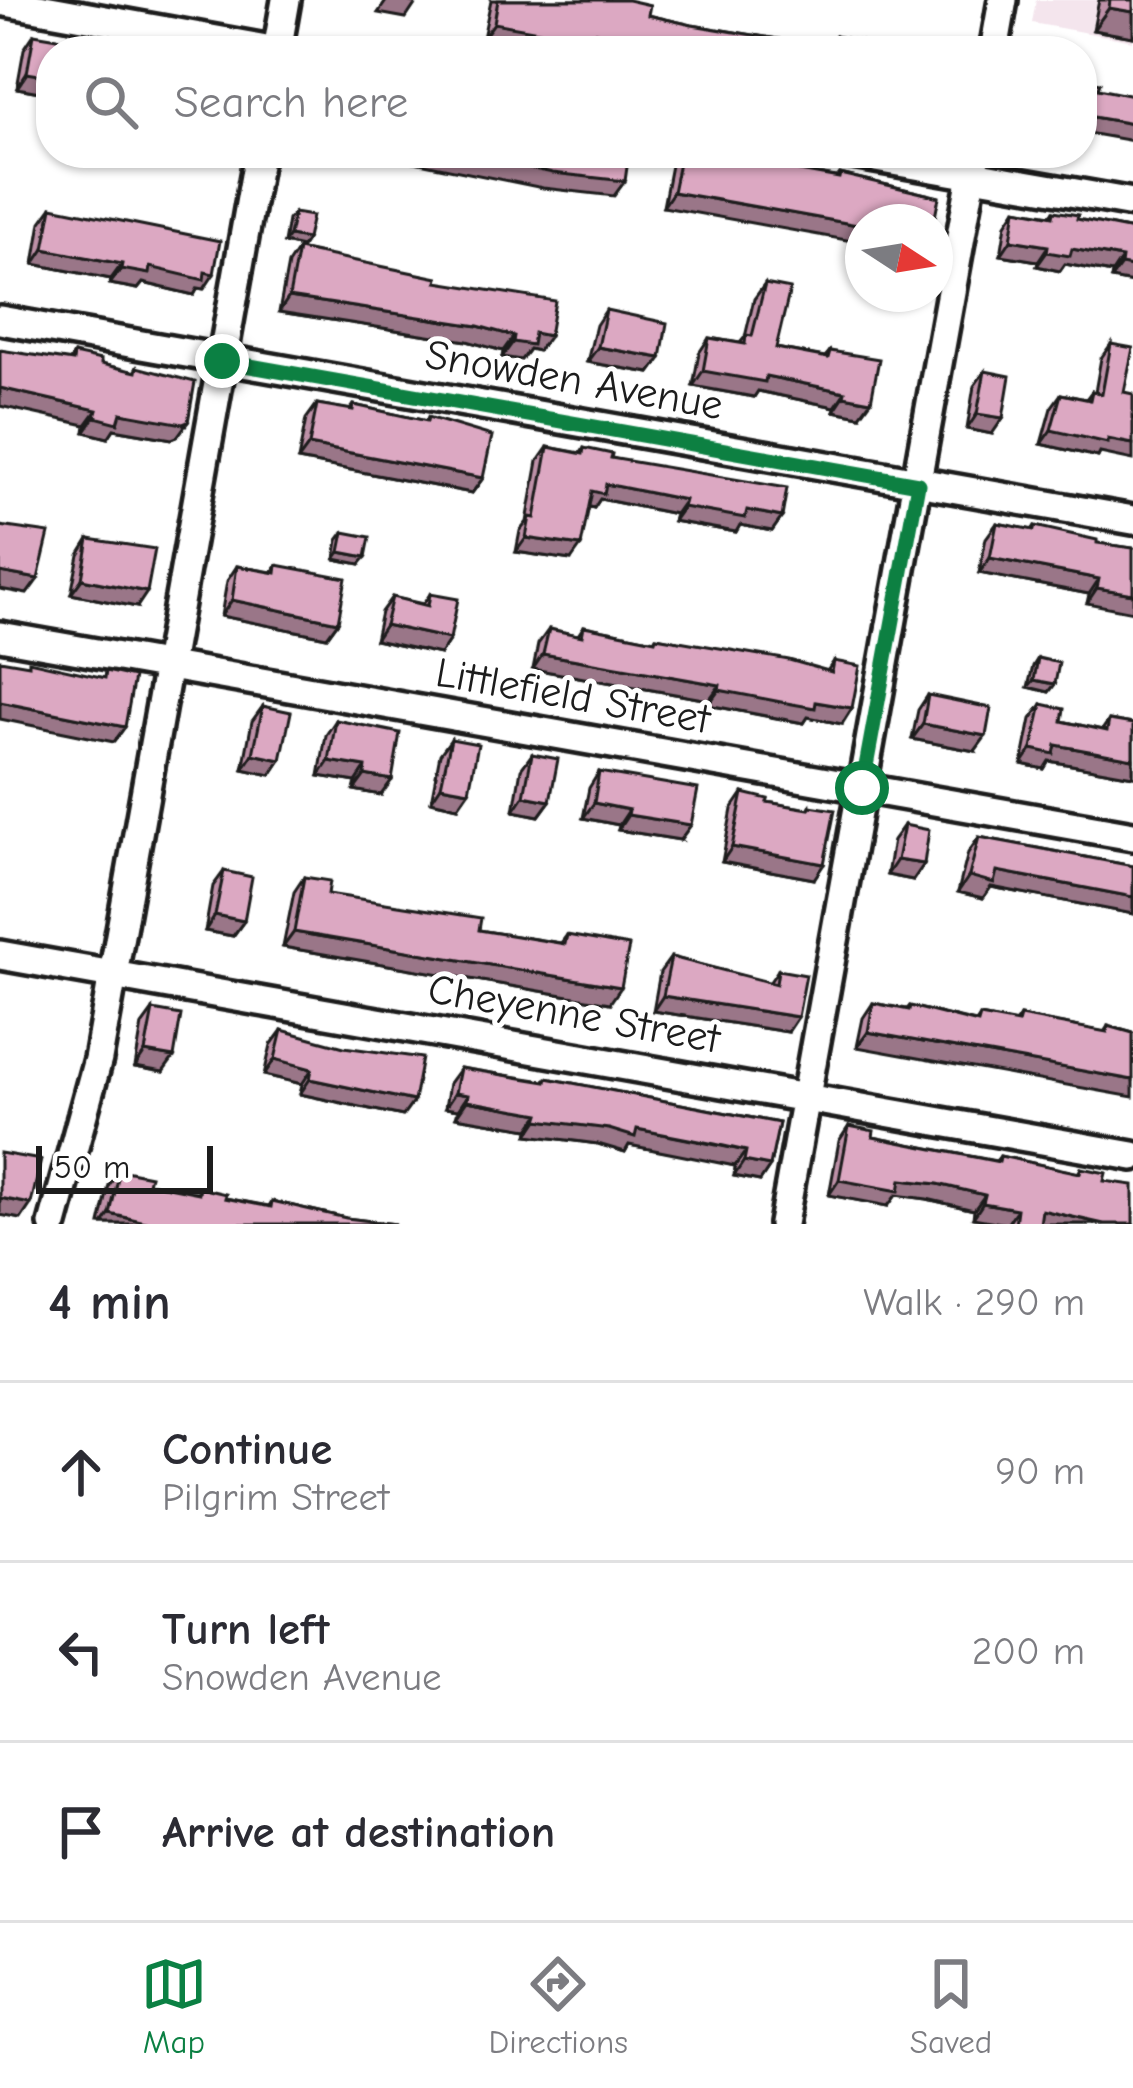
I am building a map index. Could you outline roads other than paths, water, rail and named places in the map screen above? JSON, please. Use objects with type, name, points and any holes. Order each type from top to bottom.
[{"type":"street","points":[[280,36],[286,0]]},
{"type":"street","points":[[997,36],[1004,0]]},
{"type":"street","points":[[0,1],[194,36]]},
{"type":"street","points":[[53,1224],[98,1059],[256,168]]},
{"type":"street","points":[[783,1224],[973,168]]},
{"type":"street","points":[[990,168],[1133,203]]},
{"type":"street","name":"Snowden Avenue","points":[[0,320],[1133,520]]},
{"type":"street","name":"Littlefield Street","points":[[0,636],[1133,836]]},
{"type":"street","name":"Cheyenne Street","points":[[0,955],[1133,1156]]}]
